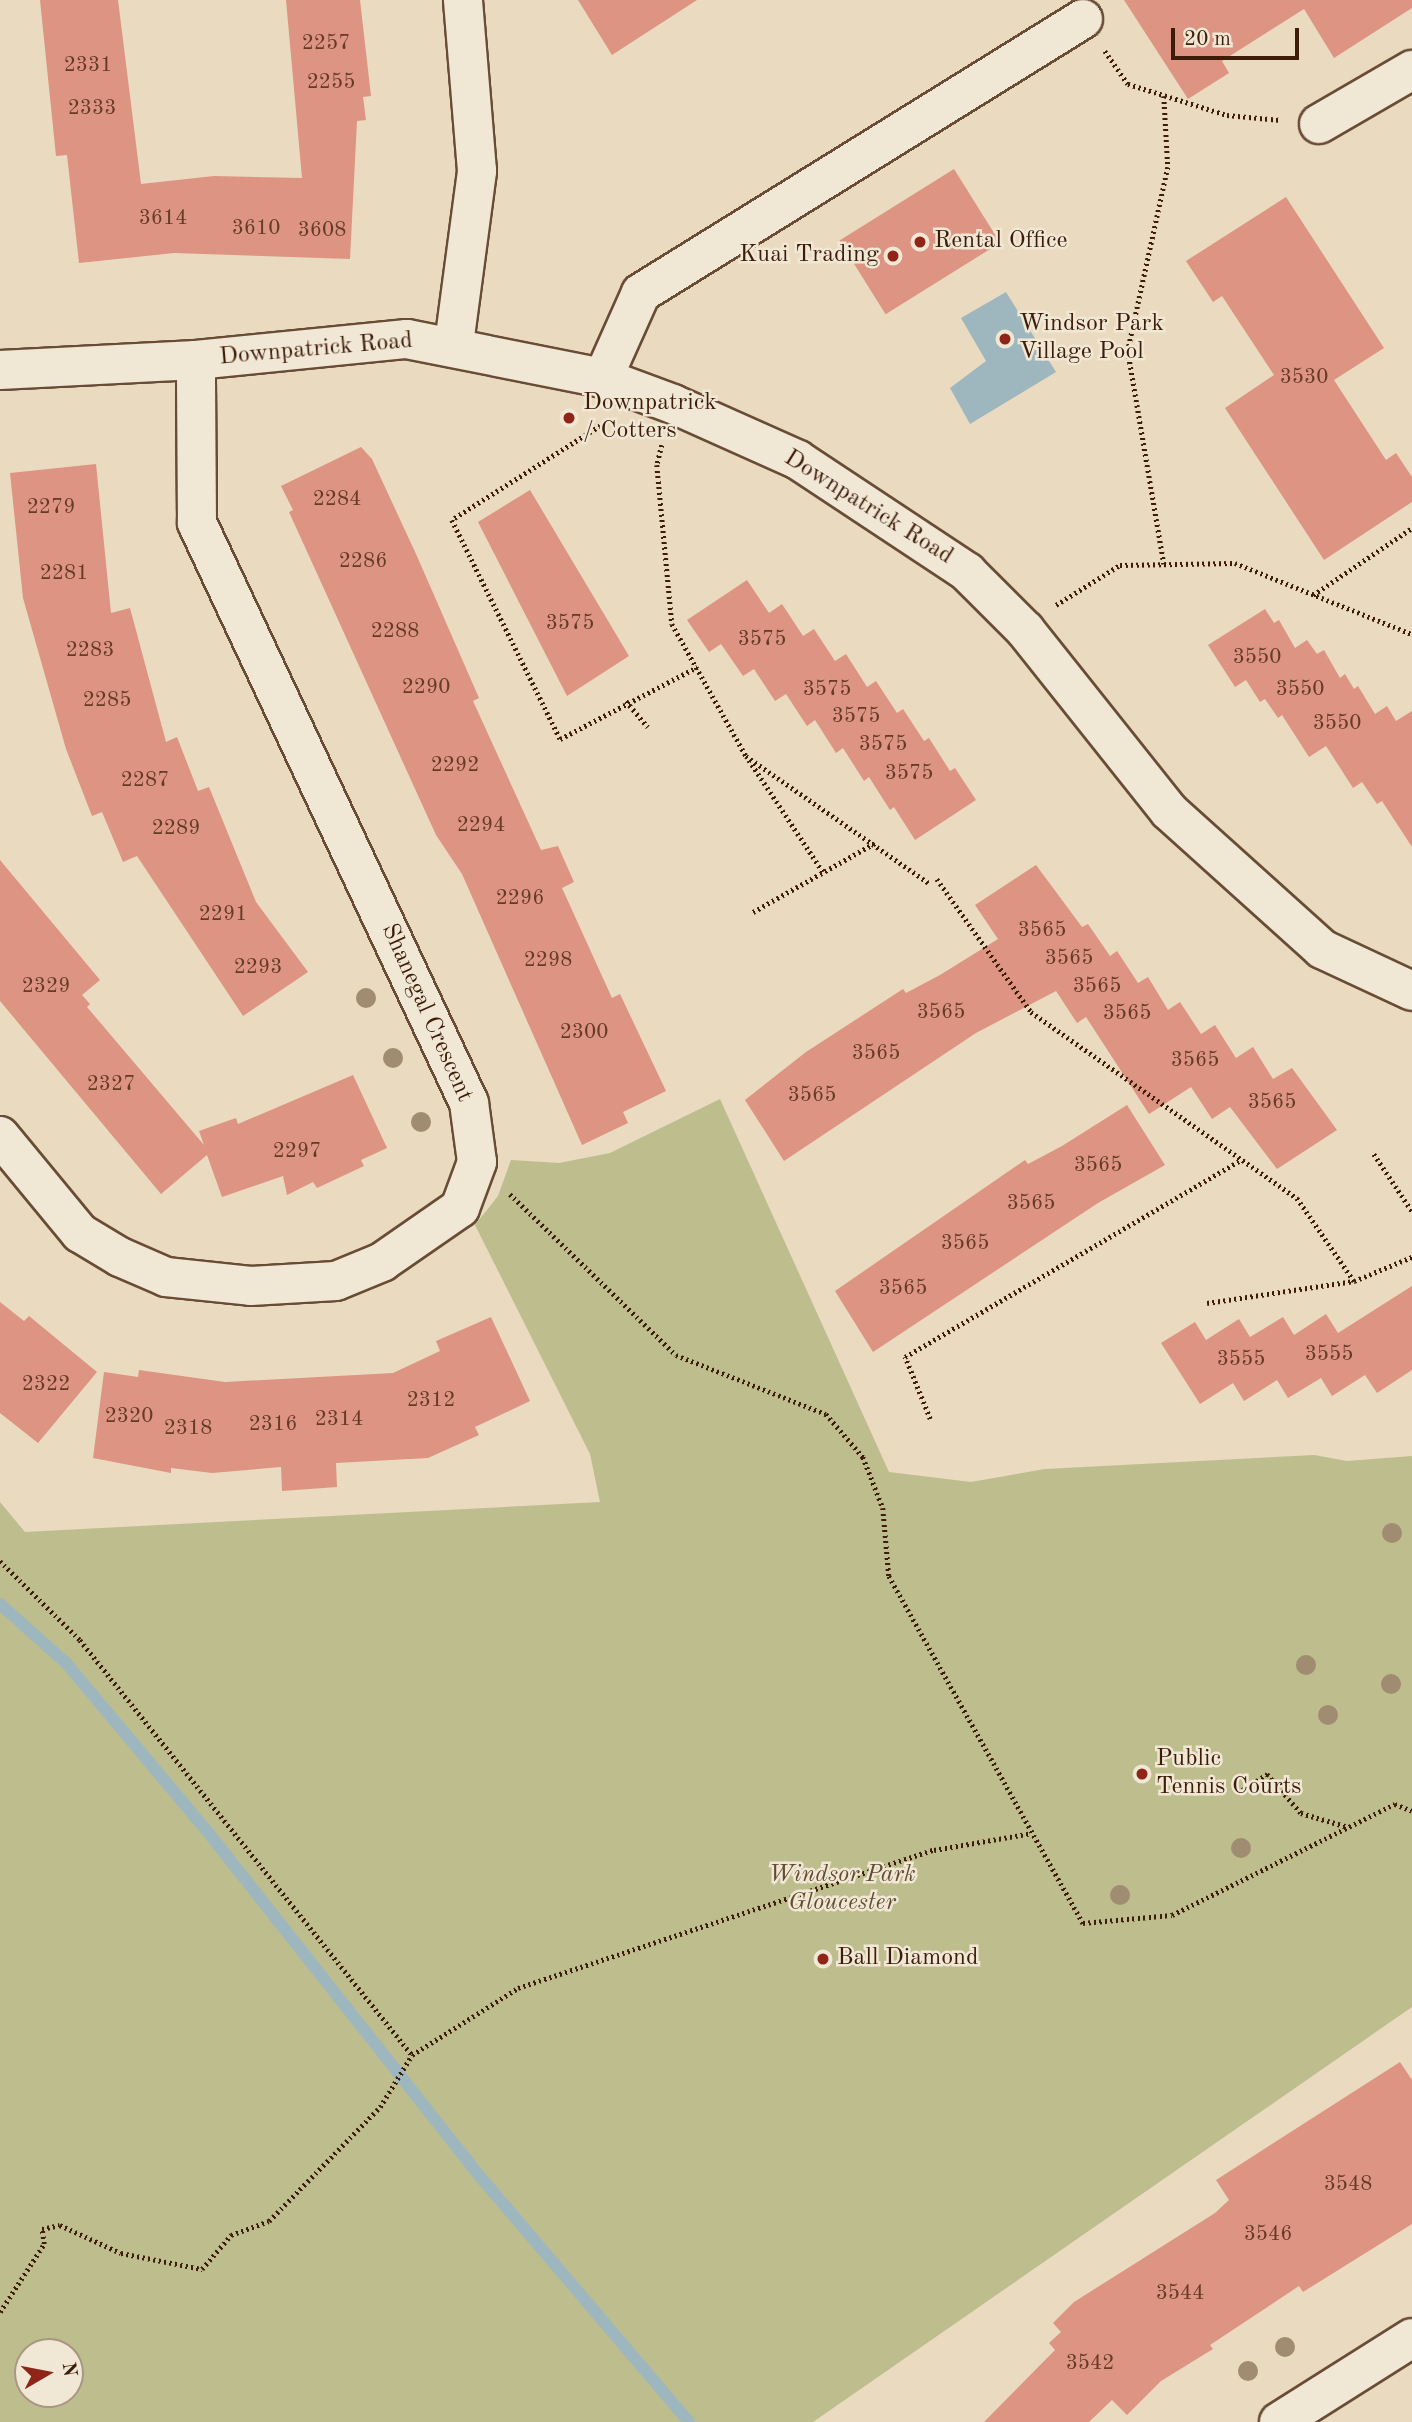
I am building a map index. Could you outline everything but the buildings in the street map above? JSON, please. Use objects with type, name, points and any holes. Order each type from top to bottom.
[{"type":"street","points":[[454,344],[477,171],[463,0]]},
{"type":"street","points":[[603,378],[641,293],[1083,19]]},
{"type":"street","points":[[1320,124],[1412,70]]},
{"type":"street","name":"Downpatrick Road","points":[[0,370],[196,360],[407,338],[454,344],[603,378],[659,399],[798,460],[967,572],[1026,630],[1169,811],[1322,949],[1412,991]]},
{"type":"street","name":"Shanegal Crescent","points":[[0,1136],[80,1233],[120,1257],[166,1277],[251,1286],[336,1281],[382,1262],[460,1209],[477,1162],[469,1103],[197,523],[196,360]]},
{"type":"street","points":[[1279,2422],[1412,2338]]},
{"type":"path","points":[[1083,19],[1128,84],[1227,115],[1320,124]]},
{"type":"path","points":[[1164,96],[1168,167],[1128,351],[1164,564]]},
{"type":"path","points":[[659,399],[452,520],[560,739],[626,701],[696,667]]},
{"type":"path","points":[[659,399],[657,465],[664,579],[672,624],[746,757],[823,873]]},
{"type":"path","points":[[1313,595],[1412,528]]},
{"type":"path","points":[[1026,630],[1120,565],[1235,563],[1412,634]]},
{"type":"path","points":[[626,701],[648,727]]},
{"type":"path","points":[[746,757],[875,843],[930,884]]},
{"type":"path","points":[[753,912],[875,843]]},
{"type":"path","points":[[937,879],[1031,1012],[1297,1198],[1354,1281]]},
{"type":"path","points":[[1374,1154],[1412,1211]]},
{"type":"path","points":[[930,1419],[905,1357],[1241,1160]]},
{"type":"path","points":[[477,1162],[677,1355],[826,1414],[863,1457],[883,1508],[889,1576],[1083,1923],[1171,1915],[1395,1804],[1412,1811]]},
{"type":"path","points":[[1207,1303],[1354,1281],[1412,1257]]},
{"type":"path","points":[[0,1561],[80,1640],[411,2057]]},
{"type":"path","points":[[1238,1793],[1267,1774],[1301,1813],[1349,1827]]},
{"type":"path","points":[[0,2312],[44,2245],[42,2230],[60,2225],[121,2253],[202,2269],[231,2235],[269,2221],[384,2101],[411,2057],[518,1988],[934,1850],[1032,1833]]},
{"type":"green space","name":"Windsor Park Gloucester","points":[[720,1099],[889,1472],[971,1482],[1045,1469],[1314,1455],[1347,1461],[1412,1456],[1412,2007],[813,2422],[0,2422],[0,1502],[25,1532],[600,1502],[590,1454],[475,1225],[498,1196],[511,1160],[559,1163],[610,1153]]},
{"type":"water","name":"Windsor Park Village Pool","points":[[1006,292],[1056,372],[970,424],[950,388],[986,361],[961,318]]},
{"type":"waterway","points":[[0,1604],[66,1663],[211,1836],[483,2180],[689,2422]]},
{"type":"place","name":"Rental Office","points":[[920,242]]},
{"type":"place","name":"Kuai Trading","points":[[893,256]]},
{"type":"place","name":"Windsor Park Village Pool","points":[[1005,339]]},
{"type":"place","name":"Downpatrick / Cotters","points":[[569,418]]},
{"type":"place","name":"Public Tennis Courts","points":[[1142,1774]]},
{"type":"place","name":"Ball Diamond","points":[[823,1959]]}]
